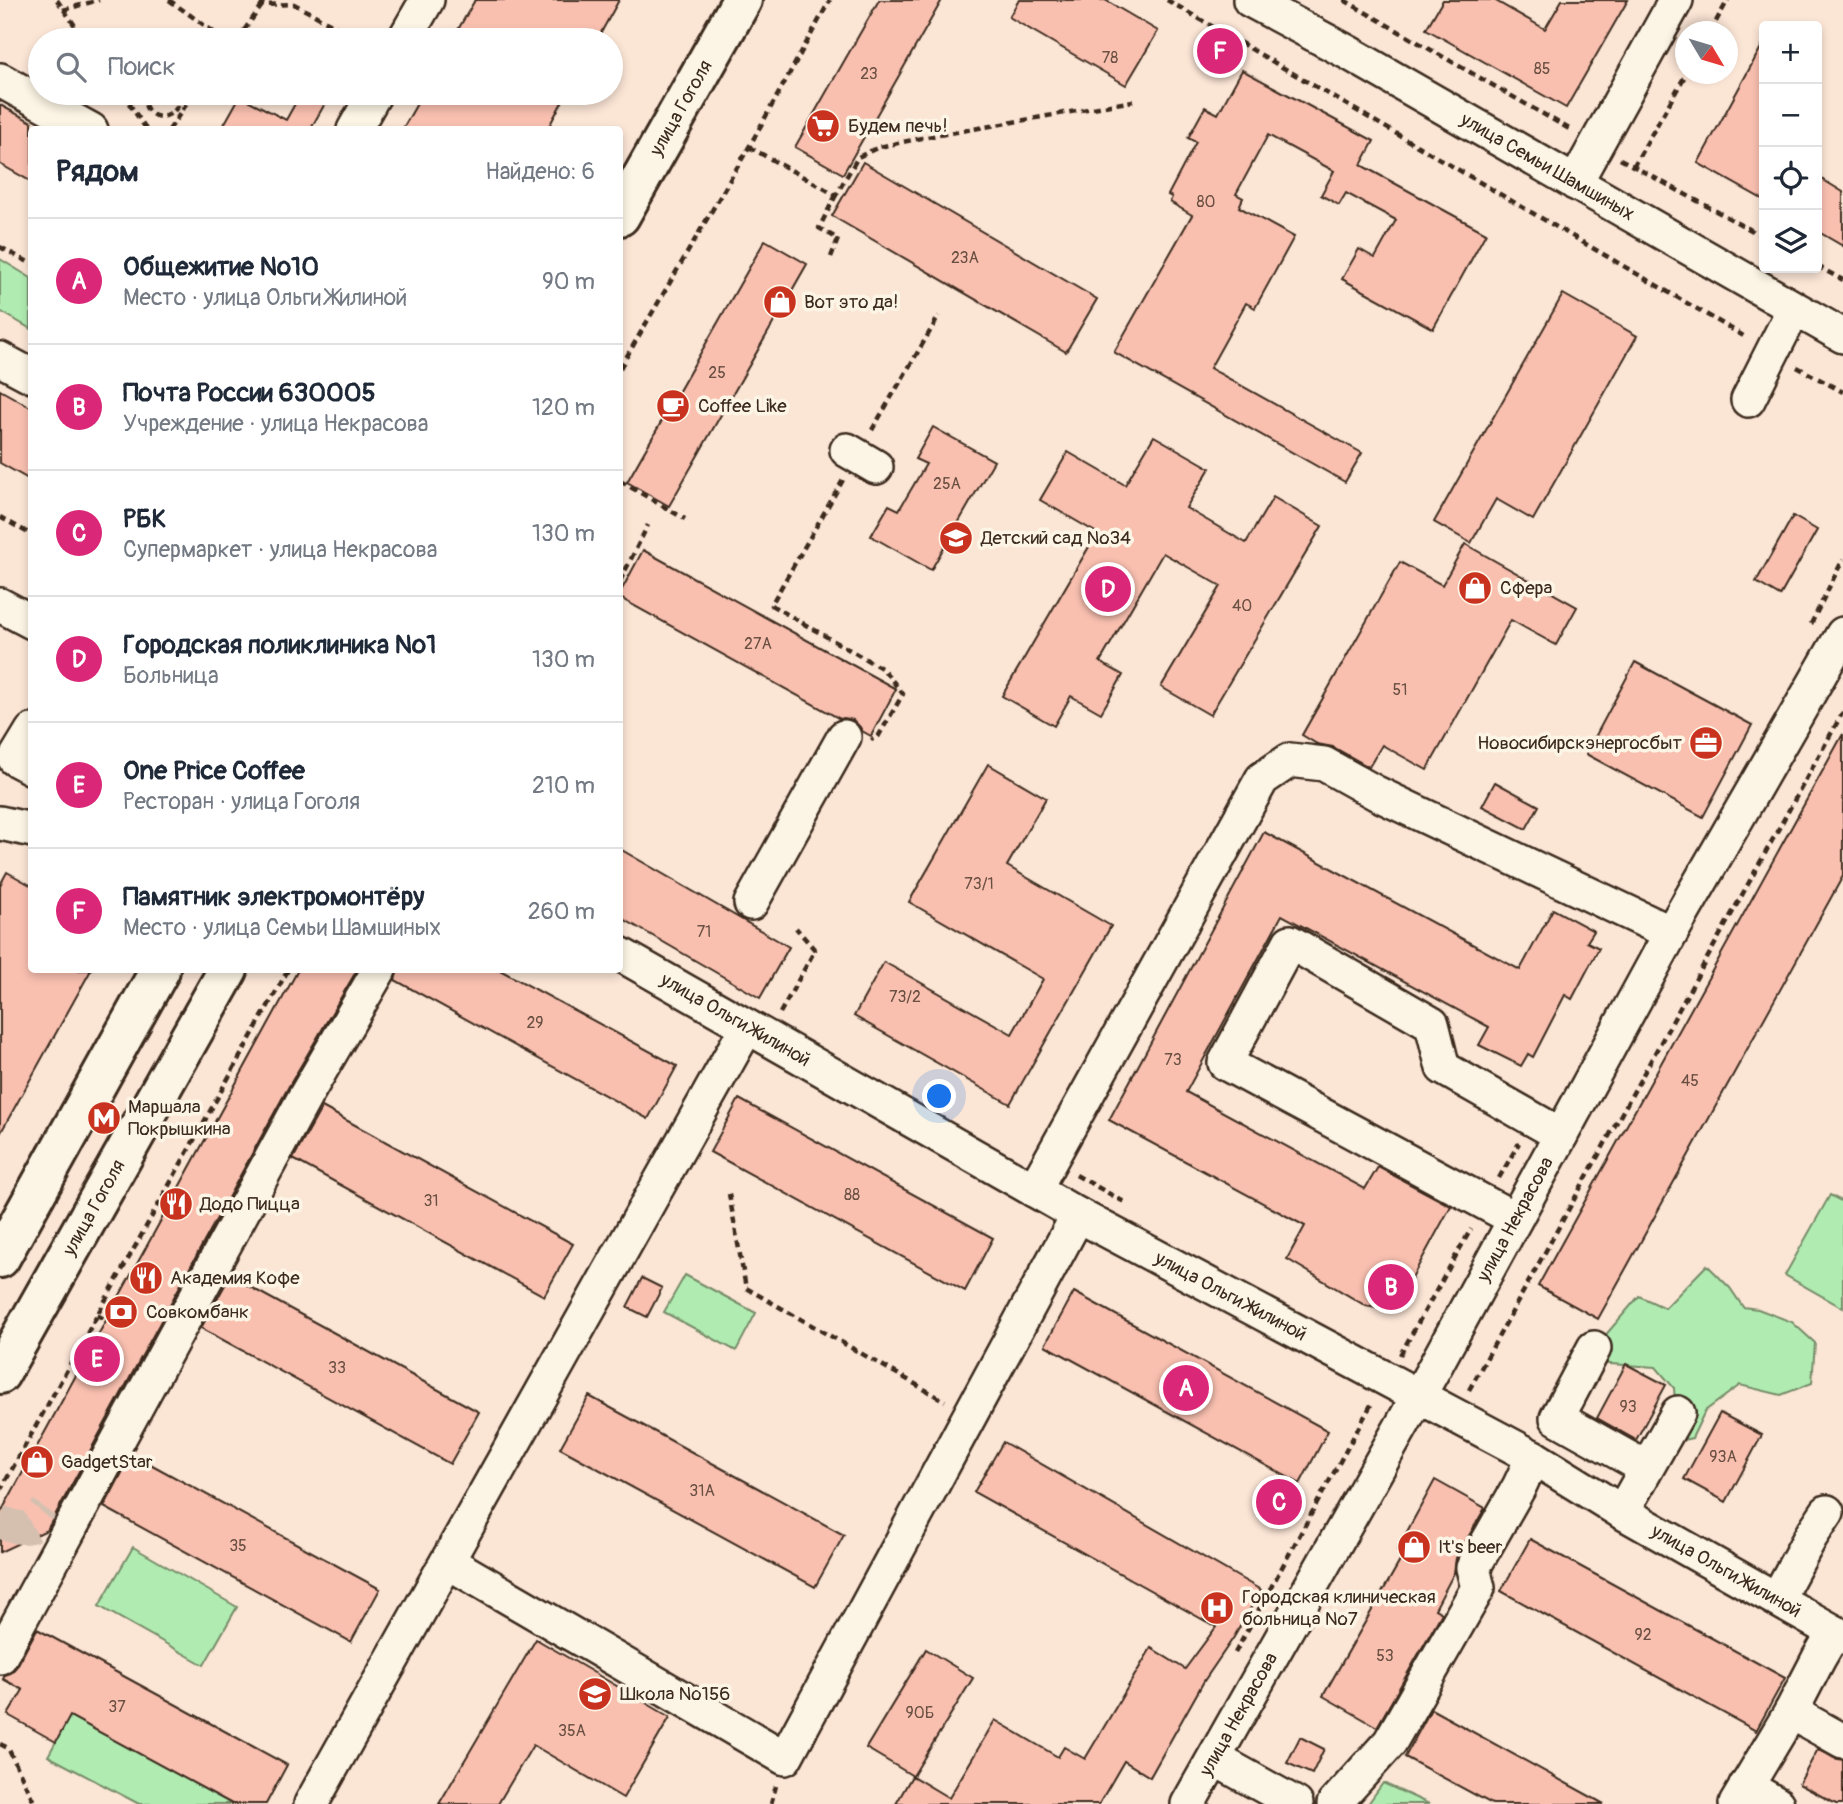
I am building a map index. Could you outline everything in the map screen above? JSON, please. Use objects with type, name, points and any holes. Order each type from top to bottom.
[{"type":"main road","name":"улица Гоголя","points":[[623,211],[742,0]]},
{"type":"main road","points":[[0,1258],[158,973]]},
{"type":"main road","name":"улица Гоголя","points":[[0,1374],[226,973]]},
{"type":"street","points":[[411,28],[427,0]]},
{"type":"street","name":"улица Семьи Шамшиных","points":[[1250,0],[1349,53],[1843,336]]},
{"type":"street","points":[[1575,183],[1676,0]]},
{"type":"street","points":[[0,80],[28,95]]},
{"type":"street","points":[[46,105],[84,126]]},
{"type":"street","points":[[356,126],[368,105]]},
{"type":"street","points":[[1748,400],[1794,309]]},
{"type":"street","points":[[0,359],[28,374]]},
{"type":"street","points":[[847,450],[876,467]]},
{"type":"street","points":[[0,605],[28,620]]},
{"type":"street","name":"улица Некрасова","points":[[1188,1804],[1418,1396],[1671,933],[1834,673],[1843,634]]},
{"type":"street","points":[[28,738],[15,759],[28,766]]},
{"type":"street","points":[[751,903],[856,739]]},
{"type":"street","points":[[1034,1190],[1262,779],[1290,760],[1324,764],[1376,793],[1671,933]]},
{"type":"street","points":[[0,823],[28,829]]},
{"type":"street","points":[[1515,1219],[1224,1063],[1290,942],[1432,1024],[1443,1068],[1561,1136]]},
{"type":"street","name":"улица Ольги Жилиной","points":[[623,955],[761,1024],[1078,1215],[1392,1361],[1418,1396],[1534,1457],[1622,1512],[1838,1635]]},
{"type":"street","points":[[0,1657],[306,1095],[377,973]]},
{"type":"street","points":[[312,1804],[448,1562],[592,1292],[761,1024]]},
{"type":"street","points":[[448,1562],[785,1758],[1078,1215]]},
{"type":"street","points":[[1594,1348],[1557,1418],[1646,1468]]},
{"type":"street","points":[[1622,1512],[1678,1413]]},
{"type":"street","points":[[1334,1804],[1390,1742],[1478,1588],[1473,1567],[1534,1457]]},
{"type":"street","points":[[1777,1599],[1827,1512]]},
{"type":"street","points":[[1777,1804],[1741,1795],[1791,1712],[1819,1658],[1838,1635]]},
{"type":"street","points":[[1791,1712],[1843,1741]]},
{"type":"street","points":[[1215,1759],[1296,1804]]},
{"type":"path","points":[[57,0],[77,28]]},
{"type":"path","points":[[64,10],[99,0]]},
{"type":"path","points":[[169,0],[208,28]]},
{"type":"path","points":[[623,363],[749,147],[830,0]]},
{"type":"path","points":[[1167,0],[1843,392]]},
{"type":"path","points":[[1343,0],[1633,167],[1759,234]]},
{"type":"path","points":[[1716,21],[1728,0]]},
{"type":"path","points":[[245,28],[263,2],[294,4],[339,28]]},
{"type":"path","points":[[1633,167],[1680,84]]},
{"type":"path","points":[[831,257],[838,239],[819,228],[858,157],[879,148],[922,138],[1133,101]]},
{"type":"path","points":[[130,105],[144,126]]},
{"type":"path","points":[[145,105],[153,115],[165,117],[175,111]]},
{"type":"path","points":[[175,121],[177,105]]},
{"type":"path","points":[[172,126],[186,105]]},
{"type":"path","points":[[749,147],[836,195]]},
{"type":"path","points":[[0,247],[28,262]]},
{"type":"path","points":[[1822,269],[1843,280]]},
{"type":"path","points":[[623,483],[685,519]]},
{"type":"path","points":[[0,517],[28,533]]},
{"type":"path","points":[[623,575],[648,525]]},
{"type":"path","points":[[771,605],[883,669],[903,694],[878,737],[856,739]]},
{"type":"path","points":[[1455,1415],[1843,712]]},
{"type":"path","points":[[761,1024],[815,950],[796,928]]},
{"type":"path","points":[[0,1491],[286,973]]},
{"type":"path","points":[[1050,1161],[1135,1208]]},
{"type":"path","points":[[729,1194],[746,1289],[970,1415]]},
{"type":"path","points":[[1232,1660],[1392,1361],[1485,1203]]},
{"type":"path","points":[[97,1315],[106,1321]]},
{"type":"path","points":[[0,1744],[8,1748],[35,1804]]},
{"type":"green space","points":[[0,259],[28,276],[28,327],[0,311]]},
{"type":"green space","points":[[1830,1195],[1843,1202],[1843,1308],[1785,1275]]},
{"type":"green space","points":[[1707,1265],[1730,1288],[1743,1307],[1758,1309],[1792,1322],[1815,1343],[1812,1383],[1781,1395],[1740,1385],[1705,1411],[1692,1438],[1678,1441],[1674,1388],[1656,1367],[1595,1363],[1603,1338],[1639,1296],[1665,1308]]},
{"type":"green space","points":[[685,1275],[756,1313],[736,1351],[664,1312]]},
{"type":"green space","points":[[133,1547],[237,1607],[204,1665],[99,1606]]},
{"type":"green space","points":[[70,1716],[232,1804],[139,1804],[48,1756]]},
{"type":"green space","points":[[1383,1783],[1429,1804],[1368,1804]]},
{"type":"building","points":[[475,0],[619,0],[604,28],[459,28]]},
{"type":"building","points":[[879,0],[942,0],[843,174],[795,147]]},
{"type":"building","points":[[1019,0],[1105,0],[1158,31],[1126,85],[1009,17]]},
{"type":"building","points":[[1443,0],[1494,0],[1545,29],[1562,0],[1628,0],[1566,108],[1426,29]]},
{"type":"building","points":[[1759,51],[1759,197],[1698,163]]},
{"type":"building","points":[[1242,70],[1374,141],[1361,165],[1486,233],[1433,329],[1342,279],[1359,249],[1375,258],[1396,220],[1346,193],[1339,205],[1321,195],[1334,171],[1268,135],[1236,194],[1243,198],[1239,207],[1294,237],[1255,308],[1246,303],[1210,368],[1362,453],[1345,482],[1114,352],[1192,215],[1170,202],[1172,197],[1168,195],[1196,142],[1188,138],[1205,107],[1218,114]]},
{"type":"building","points":[[0,105],[32,122],[32,126],[28,126],[28,180],[0,164]]},
{"type":"building","points":[[235,105],[257,105],[286,120],[294,105],[324,105],[312,126],[223,126]]},
{"type":"building","points":[[416,105],[561,105],[549,126],[404,126]]},
{"type":"building","points":[[863,162],[1097,299],[1066,352],[832,216]]},
{"type":"building","points":[[1822,179],[1843,192],[1843,246],[1822,234]]},
{"type":"building","points":[[765,240],[807,264],[669,506],[627,482]]},
{"type":"building","points":[[1563,294],[1637,336],[1533,520],[1496,499],[1471,543],[1434,522]]},
{"type":"building","points":[[0,390],[28,406],[28,479],[0,463]]},
{"type":"building","points":[[933,427],[994,461],[931,570],[871,536],[889,505],[899,510],[926,464],[915,459]]},
{"type":"building","points":[[1154,436],[1210,468],[1186,508],[1246,543],[1273,497],[1322,526],[1210,715],[1161,687],[1221,586],[1163,553],[1100,662],[1123,675],[1101,713],[1071,696],[1054,726],[1002,696],[1097,533],[1040,500],[1068,452],[1125,485]]},
{"type":"building","points":[[1793,516],[1817,530],[1780,596],[1756,582]]},
{"type":"building","points":[[1465,544],[1577,607],[1556,645],[1511,620],[1427,770],[1382,745],[1369,767],[1333,747],[1317,744],[1302,735],[1400,562],[1442,585]]},
{"type":"building","points":[[643,550],[896,689],[871,736],[862,731],[853,720],[840,719],[623,600],[623,587]]},
{"type":"building","points":[[1635,662],[1752,725],[1703,817],[1586,754]]},
{"type":"building","points":[[1843,734],[1843,876],[1598,1319],[1538,1286]]},
{"type":"building","points":[[988,764],[1046,798],[1007,866],[1111,926],[1010,1104],[854,1016],[884,962],[1012,1034],[1043,979],[909,902]]},
{"type":"building","points":[[1495,782],[1539,806],[1526,829],[1482,806]]},
{"type":"building","points":[[1264,832],[1520,970],[1553,909],[1594,931],[1587,942],[1599,948],[1572,999],[1565,995],[1533,1057],[1528,1054],[1521,1066],[1479,1045],[1489,1027],[1282,915],[1186,1092],[1365,1189],[1378,1167],[1451,1206],[1402,1296],[1388,1310],[1366,1306],[1287,1259],[1305,1226],[1109,1120]]},
{"type":"building","points":[[623,851],[789,947],[760,998],[623,919]]},
{"type":"building","points":[[7,872],[28,884],[28,973],[89,973],[0,1134],[0,885]]},
{"type":"building","points":[[296,973],[355,973],[289,1086],[47,1530],[0,1552],[0,1514]]},
{"type":"building","points":[[397,973],[506,973],[677,1066],[648,1119],[395,980]]},
{"type":"building","points":[[739,1099],[993,1238],[965,1291],[710,1152]]},
{"type":"building","points":[[322,1107],[573,1244],[544,1296],[293,1159]]},
{"type":"building","points":[[230,1276],[479,1412],[450,1464],[201,1328]]},
{"type":"building","points":[[642,1278],[662,1288],[647,1317],[627,1307]]},
{"type":"building","points":[[1074,1292],[1328,1431],[1300,1484],[1045,1345]]},
{"type":"building","points":[[1626,1364],[1666,1385],[1636,1440],[1597,1418]]},
{"type":"building","points":[[589,1396],[844,1535],[815,1587],[560,1448]]},
{"type":"building","points":[[1720,1413],[1762,1435],[1726,1502],[1684,1479]]},
{"type":"building","name":"Городская клиническая больница №7","points":[[1003,1442],[1261,1590],[1204,1681],[1150,1777],[1124,1761],[1099,1804],[896,1804],[912,1776],[949,1798],[995,1720],[1058,1757],[1064,1747],[1085,1759],[1151,1648],[1185,1669],[1216,1627],[974,1492]]},
{"type":"building","points":[[132,1454],[380,1589],[351,1642],[104,1507]]},
{"type":"building","points":[[1435,1480],[1485,1508],[1456,1558],[1454,1573],[1435,1609],[1442,1613],[1377,1727],[1323,1696],[1404,1554],[1397,1550]]},
{"type":"building","points":[[1530,1539],[1785,1678],[1756,1731],[1501,1591]]},
{"type":"building","points":[[37,1629],[287,1765],[266,1804],[232,1804],[70,1716],[56,1742],[8,1715],[23,1690],[3,1679],[17,1666]]},
{"type":"building","points":[[536,1639],[670,1717],[623,1798],[533,1745],[498,1804],[439,1804]]},
{"type":"building","points":[[926,1649],[973,1678],[913,1776],[866,1748]]},
{"type":"building","points":[[1431,1709],[1604,1804],[1492,1804],[1405,1757]]},
{"type":"building","points":[[1300,1737],[1324,1749],[1312,1774],[1287,1763]]},
{"type":"building","points":[[1818,1749],[1843,1760],[1843,1804],[1836,1804],[1799,1784]]},
{"type":"tunnel","points":[[0,1522],[22,1528],[32,1526],[47,1510]]},
{"type":"place","name":"Памятник электромонтёру","points":[[1220,51]]},
{"type":"place","name":"Будем печь!","points":[[823,126]]},
{"type":"place","name":"Вот это да!","points":[[780,302]]},
{"type":"place","name":"Coffee Like","points":[[673,406]]},
{"type":"place","name":"Детский сад №34","points":[[956,538]]},
{"type":"place","name":"Сфера","points":[[1475,588]]},
{"type":"place","name":"Городская поликлиника №1","points":[[1108,589]]},
{"type":"place","name":"Новосибирскэнергосбыт","points":[[1706,743]]},
{"type":"place","name":"Маршала Покрышкина","points":[[104,1118]]},
{"type":"place","name":"Додо Пицца","points":[[176,1204]]},
{"type":"place","name":"Академия Кофе","points":[[146,1278]]},
{"type":"place","name":"Почта России 630005","points":[[1391,1287]]},
{"type":"place","name":"Совкомбанк","points":[[121,1312]]},
{"type":"place","name":"One Price Coffee","points":[[97,1359]]},
{"type":"place","name":"Общежитие №10","points":[[1186,1388]]},
{"type":"place","name":"GadgetStar","points":[[37,1462]]},
{"type":"place","name":"РБК","points":[[1279,1502]]},
{"type":"place","name":"It's beer","points":[[1414,1547]]},
{"type":"place","name":"Городская клиническая больница №7","points":[[1217,1608]]},
{"type":"place","name":"Школа №156","points":[[595,1694]]}]
